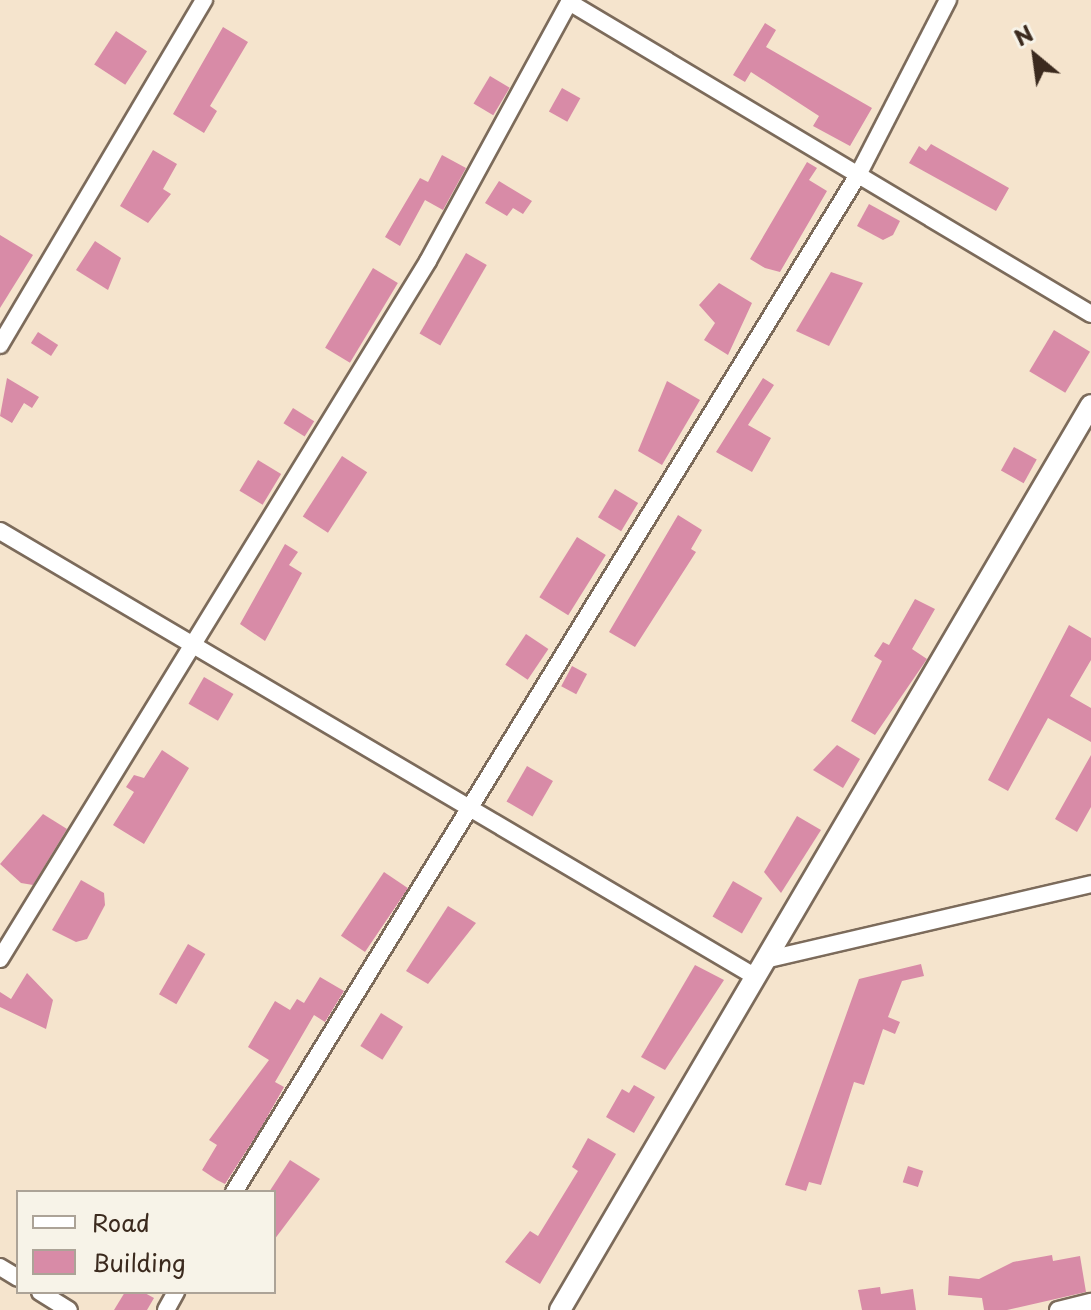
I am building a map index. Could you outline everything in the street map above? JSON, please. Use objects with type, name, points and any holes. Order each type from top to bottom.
[{"type":"street","points":[[0,345],[204,0]]},
{"type":"street","points":[[235,1190],[858,175],[948,0]]},
{"type":"street","points":[[0,959],[428,261],[569,2],[1091,314]]},
{"type":"street","points":[[560,1310],[1091,406]]},
{"type":"street","points":[[0,531],[192,649],[469,809],[761,968],[1091,884]]},
{"type":"street","points":[[43,1294],[69,1310]]},
{"type":"street","points":[[1058,1310],[1091,1302]]},
{"type":"building","points":[[765,23],[776,30],[766,47],[872,108],[850,146],[813,126],[819,116],[751,72],[745,82],[733,75]]},
{"type":"building","points":[[223,27],[248,42],[210,106],[217,111],[204,133],[173,114]]},
{"type":"building","points":[[116,31],[147,51],[125,85],[94,65]]},
{"type":"building","points":[[490,76],[510,88],[493,115],[474,103]]},
{"type":"building","points":[[562,88],[580,98],[567,122],[549,112]]},
{"type":"building","points":[[931,144],[1009,188],[996,211],[909,163],[919,146],[926,151]]},
{"type":"building","points":[[153,150],[177,164],[163,189],[171,194],[148,223],[120,206]]},
{"type":"building","points":[[442,155],[466,168],[443,210],[425,200],[400,246],[385,237],[420,178],[428,182]]},
{"type":"building","points":[[807,162],[817,168],[809,180],[827,191],[780,272],[765,268],[750,259]]},
{"type":"building","points":[[499,181],[532,201],[523,214],[513,208],[507,216],[485,203]]},
{"type":"building","points":[[869,204],[900,221],[893,235],[883,240],[857,226]]},
{"type":"building","points":[[0,235],[33,255],[0,308]]},
{"type":"building","points":[[95,241],[121,258],[108,290],[76,270]]},
{"type":"building","points":[[466,253],[487,265],[440,346],[420,334]]},
{"type":"building","points":[[373,268],[398,283],[350,363],[325,348]]},
{"type":"building","points":[[831,272],[863,283],[829,346],[796,331]]},
{"type":"building","points":[[719,283],[752,303],[728,355],[704,340],[715,323],[699,305]]},
{"type":"building","points":[[1054,330],[1090,352],[1065,393],[1029,371]]},
{"type":"building","points":[[38,332],[58,345],[51,356],[31,343]]},
{"type":"building","points":[[7,378],[39,397],[32,408],[24,403],[12,423],[0,416]]},
{"type":"building","points":[[763,378],[774,385],[748,425],[771,438],[752,472],[716,452]]},
{"type":"building","points":[[667,381],[700,400],[662,465],[638,451]]},
{"type":"building","points":[[293,408],[314,421],[305,437],[283,423]]},
{"type":"building","points":[[1014,447],[1037,460],[1024,483],[1001,471]]},
{"type":"building","points":[[342,456],[367,472],[328,533],[303,516]]},
{"type":"building","points":[[258,460],[281,474],[263,505],[239,491]]},
{"type":"building","points":[[615,489],[638,503],[621,531],[598,517]]},
{"type":"building","points":[[678,515],[702,530],[691,549],[696,552],[635,647],[609,632]]},
{"type":"building","points":[[577,537],[606,555],[568,615],[539,597]]},
{"type":"building","points":[[285,544],[298,552],[289,565],[302,573],[265,641],[240,624]]},
{"type":"building","points":[[915,599],[935,609],[912,649],[927,659],[875,735],[851,721],[882,661],[874,656],[883,642],[889,645]]},
{"type":"building","points":[[1069,625],[1091,638],[1091,660],[1070,696],[1091,708],[1091,742],[1048,718],[1008,791],[988,780]]},
{"type":"building","points":[[526,634],[548,649],[528,680],[505,665]]},
{"type":"building","points":[[572,666],[587,674],[576,694],[561,686]]},
{"type":"building","points":[[204,677],[233,694],[218,721],[188,704]]},
{"type":"building","points":[[837,745],[860,759],[843,788],[813,770]]},
{"type":"building","points":[[162,750],[189,768],[144,844],[113,825],[134,792],[126,787],[134,775],[144,778]]},
{"type":"building","points":[[1091,755],[1091,807],[1077,832],[1055,819]]},
{"type":"building","points":[[527,766],[553,781],[532,817],[506,802]]},
{"type":"building","points":[[43,814],[67,829],[33,885],[21,883],[0,864]]},
{"type":"building","points":[[797,816],[821,830],[781,893],[764,872]]},
{"type":"building","points":[[384,872],[408,888],[365,952],[341,936]]},
{"type":"building","points":[[81,880],[104,893],[105,905],[87,939],[76,942],[52,930]]},
{"type":"building","points":[[733,881],[762,898],[742,934],[712,917]]},
{"type":"building","points":[[448,906],[476,923],[428,984],[406,971]]},
{"type":"building","points":[[188,944],[205,954],[176,1004],[159,994]]},
{"type":"building","points":[[921,964],[924,976],[902,981],[888,1017],[900,1022],[895,1034],[883,1029],[864,1085],[854,1082],[821,1185],[809,1182],[806,1191],[785,1185],[859,979]]},
{"type":"building","points":[[695,965],[724,980],[665,1070],[641,1057]]},
{"type":"building","points":[[27,973],[53,1000],[46,1029],[0,1007],[0,992],[11,999]]},
{"type":"building","points":[[320,977],[344,991],[325,1022],[314,1015],[275,1082],[284,1087],[225,1184],[202,1170],[217,1145],[209,1140],[269,1060],[248,1047],[275,1001],[290,1010],[297,999],[304,1003]]},
{"type":"building","points":[[381,1013],[403,1027],[382,1060],[360,1046]]},
{"type":"building","points":[[634,1085],[655,1097],[634,1133],[606,1117],[622,1089],[629,1093]]},
{"type":"building","points":[[588,1138],[616,1154],[540,1284],[505,1262],[530,1231],[538,1236],[578,1171],[572,1167]]},
{"type":"building","points":[[290,1160],[320,1179],[276,1237],[276,1190],[270,1190]]},
{"type":"building","points":[[908,1166],[923,1171],[918,1187],[903,1182]]},
{"type":"building","points":[[1052,1255],[1053,1261],[1080,1256],[1086,1292],[1007,1310],[984,1310],[982,1298],[948,1295],[949,1276],[979,1279],[1013,1262]]},
{"type":"building","points":[[880,1287],[881,1294],[913,1289],[916,1310],[862,1310],[858,1290]]},
{"type":"building","points":[[124,1294],[147,1294],[154,1298],[147,1310],[114,1310]]}]
